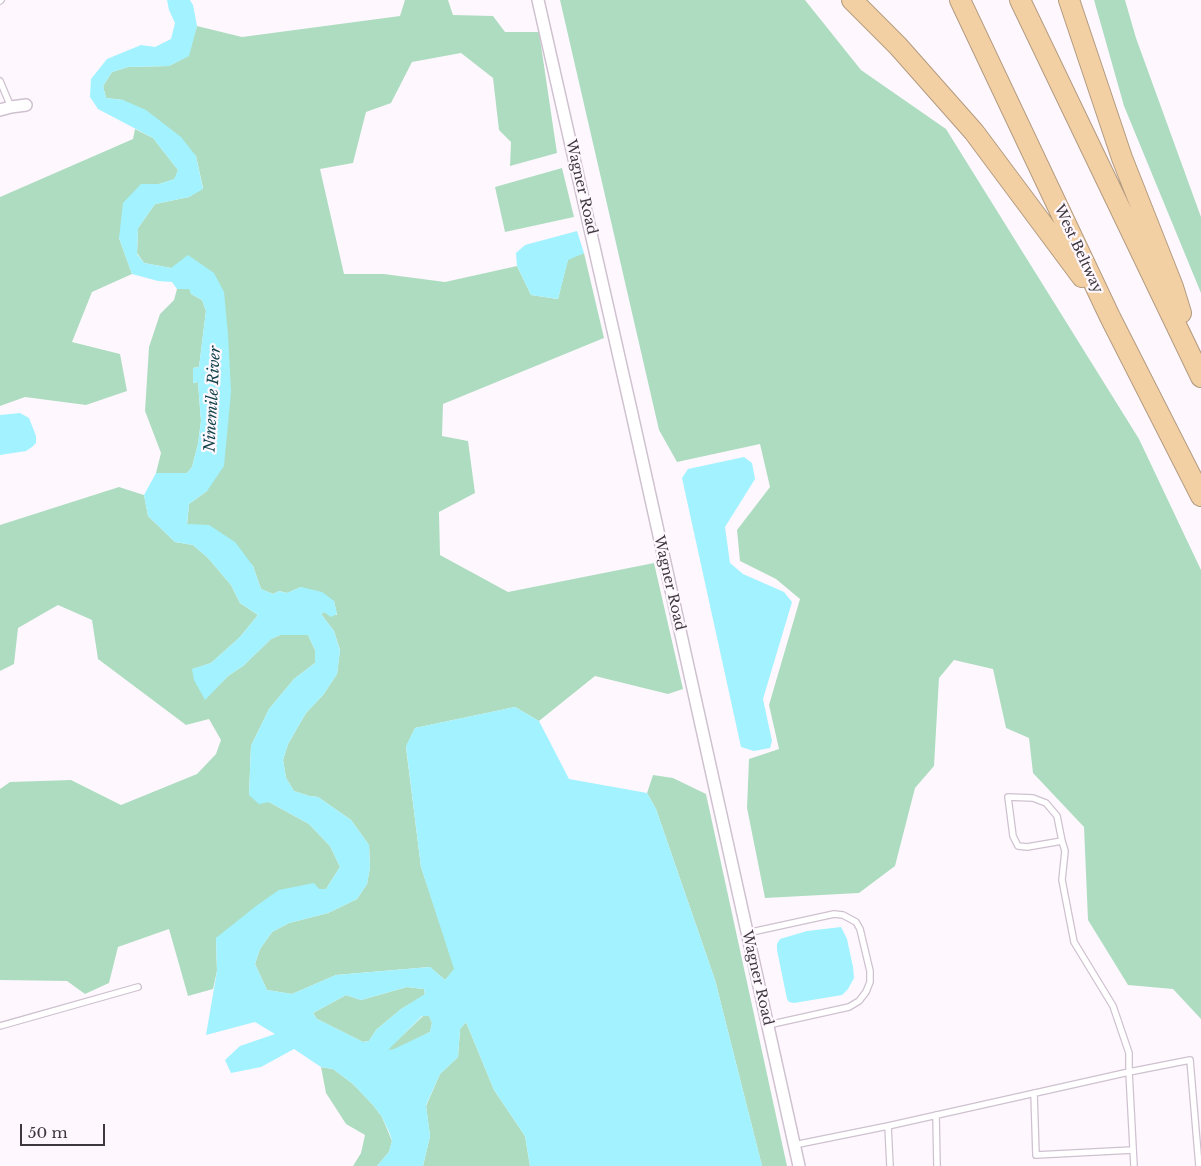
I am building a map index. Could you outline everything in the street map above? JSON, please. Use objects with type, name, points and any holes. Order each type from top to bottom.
[{"type":"highway","points":[[852,0],[898,46],[974,132],[1110,316]]},
{"type":"highway","name":"West Beltway","points":[[960,0],[1110,316],[1201,496]]},
{"type":"highway","points":[[1020,0],[1201,377]]},
{"type":"highway","points":[[1069,0],[1122,158],[1173,287],[1201,369]]},
{"type":"street","name":"Wagner Road","points":[[538,0],[628,395],[799,1166]]},
{"type":"street","points":[[6,108],[26,106]]},
{"type":"lane","points":[[0,81],[6,108]]},
{"type":"lane","points":[[1062,842],[1027,848],[1018,846],[1013,836],[1008,797],[1033,798],[1046,803],[1058,816],[1065,851],[1062,880],[1074,942],[1113,1006],[1129,1053],[1134,1166]]},
{"type":"lane","points":[[747,932],[834,914],[844,915],[856,922],[860,929],[870,971],[870,982],[866,992],[859,1001],[849,1007],[768,1025]]},
{"type":"lane","points":[[0,1026],[138,987]]},
{"type":"lane","points":[[794,1145],[1190,1060],[1199,1166]]},
{"type":"lane","points":[[1034,1093],[1036,1155],[1133,1150]]},
{"type":"lane","points":[[936,1115],[937,1166]]},
{"type":"lane","points":[[888,1126],[890,1166]]},
{"type":"green space","points":[[405,0],[448,0],[453,15],[493,16],[505,32],[539,32],[557,153],[510,166],[511,142],[499,130],[493,78],[461,53],[412,62],[391,103],[366,112],[353,163],[320,169],[344,274],[384,274],[445,282],[517,266],[531,295],[558,299],[568,259],[584,253],[604,338],[443,404],[442,436],[468,441],[475,493],[439,512],[440,555],[508,592],[654,563],[683,689],[668,694],[595,676],[539,721],[515,707],[415,728],[406,747],[421,867],[455,969],[445,980],[430,967],[336,975],[292,994],[267,990],[255,964],[260,949],[272,932],[289,923],[328,913],[357,899],[367,884],[370,867],[369,845],[351,820],[318,797],[294,791],[286,778],[283,760],[288,744],[306,713],[323,695],[337,674],[340,650],[334,631],[321,614],[324,612],[337,615],[334,601],[301,587],[287,593],[279,591],[273,594],[261,589],[253,566],[209,525],[187,525],[189,504],[207,491],[224,292],[171,268],[144,263],[137,253],[138,228],[155,204],[189,197],[203,188],[196,156],[123,100],[106,98],[103,86],[112,72],[128,67],[169,66],[188,56],[197,26],[242,37],[400,16]]},
{"type":"green space","points":[[560,0],[805,0],[861,70],[946,129],[1139,439],[1201,570],[1201,1019],[1173,989],[1128,985],[1088,920],[1084,827],[1033,773],[1029,738],[1006,728],[993,669],[954,660],[939,678],[934,766],[915,788],[895,866],[859,893],[765,898],[747,808],[749,759],[779,749],[769,705],[800,599],[776,579],[740,561],[737,530],[770,487],[760,444],[677,462],[659,430]]},
{"type":"green space","points":[[1094,0],[1125,0],[1136,38],[1201,217],[1201,293],[1124,106]]},
{"type":"green space","points":[[135,129],[153,138],[178,170],[175,179],[159,184],[141,184],[119,238],[132,274],[92,292],[72,342],[120,354],[127,391],[86,405],[25,397],[0,406],[0,197],[133,139]]},
{"type":"green space","points":[[562,168],[574,217],[505,232],[495,187]]},
{"type":"green space","points":[[177,289],[190,289],[191,294],[202,300],[206,311],[199,367],[193,368],[193,383],[198,382],[201,421],[192,467],[187,473],[156,473],[161,453],[145,411],[149,347],[160,314],[174,300]]},
{"type":"green space","points":[[119,487],[144,495],[148,516],[175,542],[193,545],[208,558],[231,585],[240,603],[258,615],[240,637],[211,663],[193,669],[205,699],[228,676],[243,666],[271,639],[280,635],[308,635],[315,650],[315,663],[294,679],[269,709],[251,746],[249,795],[269,802],[309,824],[330,846],[340,867],[326,889],[319,889],[216,938],[217,971],[213,989],[188,996],[169,929],[118,947],[109,983],[85,994],[67,981],[0,980],[0,789],[10,782],[71,780],[121,805],[197,774],[216,754],[221,740],[209,719],[186,725],[98,659],[92,620],[58,605],[18,628],[14,664],[0,671],[0,525]]},
{"type":"green space","points":[[653,775],[673,778],[706,794],[787,1166],[762,1166],[715,980],[656,809],[647,793]]},
{"type":"green space","points":[[407,987],[424,989],[425,995],[401,1009],[376,1030],[369,1041],[363,1042],[317,1019],[313,1013],[346,995],[361,1000]]},
{"type":"green space","points":[[423,1016],[429,1016],[432,1023],[430,1032],[394,1050],[387,1050]]},
{"type":"green space","points":[[466,1022],[494,1090],[525,1136],[530,1166],[423,1166],[430,1136],[426,1106],[440,1074],[458,1057],[460,1029]]},
{"type":"green space","points":[[321,1067],[333,1069],[353,1084],[382,1117],[392,1141],[389,1152],[377,1166],[353,1166],[361,1153],[365,1135],[346,1124],[326,1093]]},
{"type":"water","name":"Ninemile River","points":[[167,0],[190,0],[193,5],[197,26],[189,56],[169,66],[128,67],[112,72],[103,86],[106,98],[123,100],[146,110],[181,137],[196,156],[203,189],[189,197],[155,204],[138,228],[137,254],[144,263],[171,268],[188,255],[214,273],[224,292],[231,392],[224,466],[207,491],[189,504],[187,524],[209,525],[235,542],[253,566],[261,589],[273,594],[279,591],[287,593],[301,587],[322,592],[334,601],[337,614],[331,617],[324,612],[321,614],[334,631],[340,651],[337,674],[323,695],[306,713],[288,744],[283,760],[286,778],[294,791],[318,797],[351,820],[369,845],[370,867],[367,884],[357,899],[328,913],[289,923],[272,932],[260,949],[255,964],[267,990],[292,994],[336,975],[430,967],[445,980],[454,969],[421,867],[406,746],[415,728],[515,707],[539,721],[569,779],[647,793],[656,809],[715,980],[762,1166],[530,1166],[525,1136],[494,1090],[466,1022],[460,1029],[458,1057],[440,1074],[426,1105],[430,1136],[423,1166],[377,1166],[389,1152],[392,1141],[390,1134],[382,1117],[353,1084],[333,1069],[321,1067],[294,1049],[261,1067],[231,1073],[225,1060],[240,1046],[275,1034],[255,1022],[206,1035],[217,971],[216,938],[279,890],[314,883],[319,889],[326,889],[340,867],[330,846],[309,824],[269,802],[259,804],[249,795],[251,746],[269,709],[294,679],[315,663],[315,650],[308,635],[280,635],[271,639],[243,666],[228,676],[205,700],[194,680],[192,669],[211,663],[240,637],[258,615],[240,603],[231,585],[208,558],[193,545],[175,542],[148,516],[144,495],[156,473],[187,473],[192,467],[201,421],[198,382],[193,383],[193,368],[199,367],[206,311],[202,300],[191,294],[189,289],[177,289],[172,282],[158,281],[132,274],[119,238],[123,203],[141,184],[159,184],[174,179],[178,170],[153,138],[98,109],[90,97],[91,79],[107,59],[141,45],[155,47],[171,39],[175,23]],"holes":[[[407,987],[424,989],[425,994],[401,1009],[376,1030],[369,1041],[363,1042],[317,1019],[313,1013],[346,995],[361,1000]],[[422,1016],[429,1016],[432,1023],[430,1032],[388,1050]]]},
{"type":"water","points":[[577,231],[584,253],[568,260],[558,299],[531,295],[517,266],[516,253],[525,245]]},
{"type":"water","points":[[20,413],[29,418],[36,436],[36,443],[26,451],[0,455],[0,415]]},
{"type":"water","points":[[744,457],[752,463],[755,479],[725,527],[730,563],[743,574],[784,592],[792,602],[763,699],[772,741],[770,748],[754,751],[741,747],[682,478],[688,469]]},
{"type":"water","points":[[841,927],[847,939],[853,967],[854,978],[848,989],[842,995],[794,1003],[789,1002],[777,950],[777,944],[780,939],[807,931]]}]
